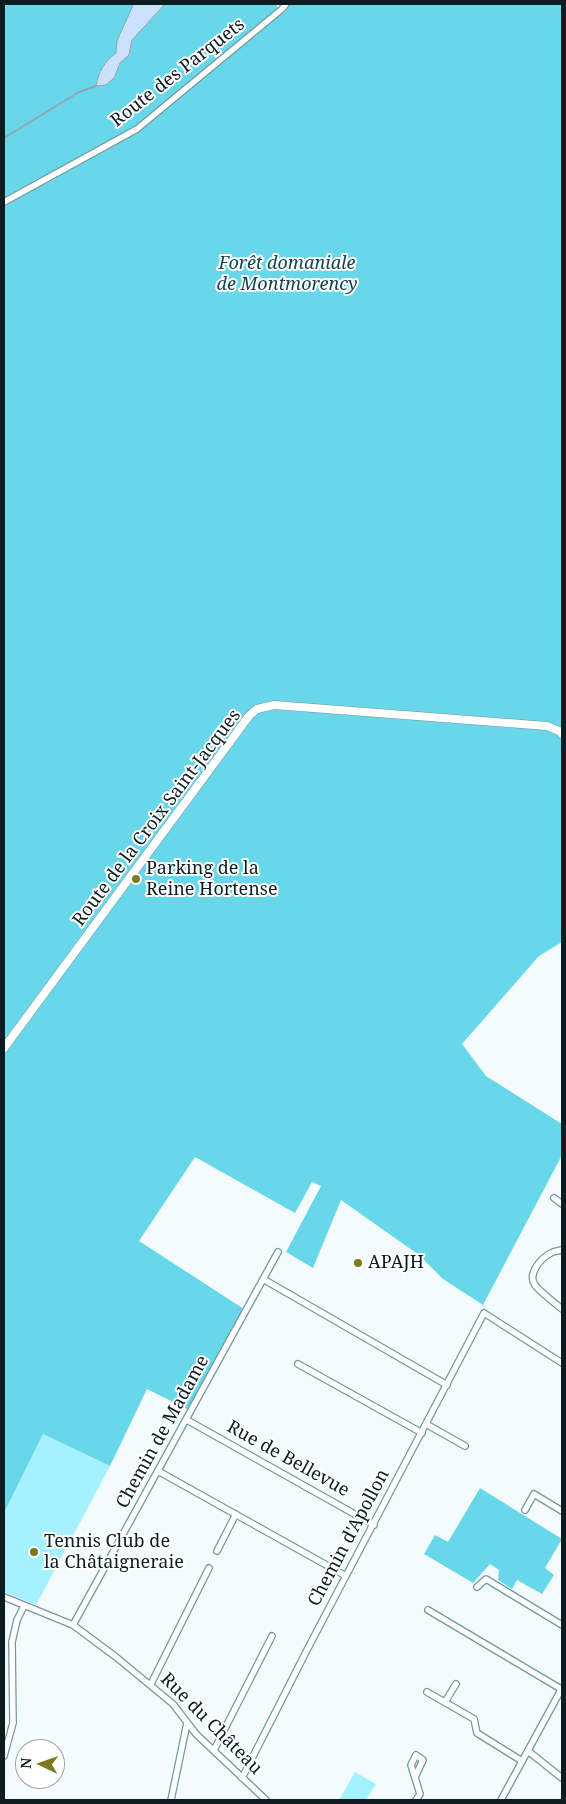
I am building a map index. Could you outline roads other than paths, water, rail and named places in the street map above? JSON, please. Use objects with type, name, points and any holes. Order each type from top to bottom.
[{"type":"street","name":"Route des Parquets","points":[[4,202],[137,129],[286,4]]},
{"type":"street","name":"Route de la Croix Saint-Jacques","points":[[4,1048],[249,716],[257,710],[274,705],[547,726],[562,734]]},
{"type":"street","points":[[554,1198],[562,1204]]},
{"type":"street","points":[[562,1250],[553,1252],[545,1257],[536,1268],[533,1278],[535,1285],[562,1309]]},
{"type":"street","name":"Chemin de Madame","points":[[73,1625],[278,1252]]},
{"type":"street","points":[[263,1279],[447,1385]]},
{"type":"street","name":"Chemin d'Apollon","points":[[242,1778],[484,1313],[562,1363]]},
{"type":"street","points":[[298,1364],[422,1433]]},
{"type":"street","name":"Rue de Bellevue","points":[[187,1420],[374,1525]]},
{"type":"street","points":[[426,1424],[465,1446]]},
{"type":"street","points":[[158,1472],[346,1576]]},
{"type":"street","points":[[525,1510],[534,1494],[562,1511]]},
{"type":"street","points":[[217,1551],[236,1514]]},
{"type":"street","points":[[151,1684],[209,1568]]},
{"type":"street","points":[[478,1587],[486,1579],[562,1625]]},
{"type":"street","name":"Rue du Château","points":[[4,1597],[73,1625],[151,1684],[173,1704],[187,1723],[266,1800]]},
{"type":"street","points":[[4,1756],[13,1723],[12,1642],[17,1620],[24,1606]]},
{"type":"street","points":[[428,1610],[562,1688],[501,1800]]},
{"type":"street","points":[[214,1750],[272,1636]]},
{"type":"street","points":[[445,1702],[456,1684]]},
{"type":"street","points":[[427,1692],[474,1720],[477,1733],[522,1761]]},
{"type":"street","points":[[171,1800],[187,1723]]},
{"type":"street","points":[[528,1751],[562,1778]]},
{"type":"street","points":[[414,1777],[420,1794],[416,1800]]},
{"type":"waterway","points":[[4,138],[79,92],[96,86]]},
{"type":"place","name":"Parking de la Reine Hortense","points":[[136,879]]},
{"type":"place","name":"APAJH","points":[[358,1263]]},
{"type":"place","name":"Tennis Club de la Châtaigneraie","points":[[34,1552]]},
{"type":"park label","name":"Forêt domaniale de Montmorency","points":[[287,274]]}]
